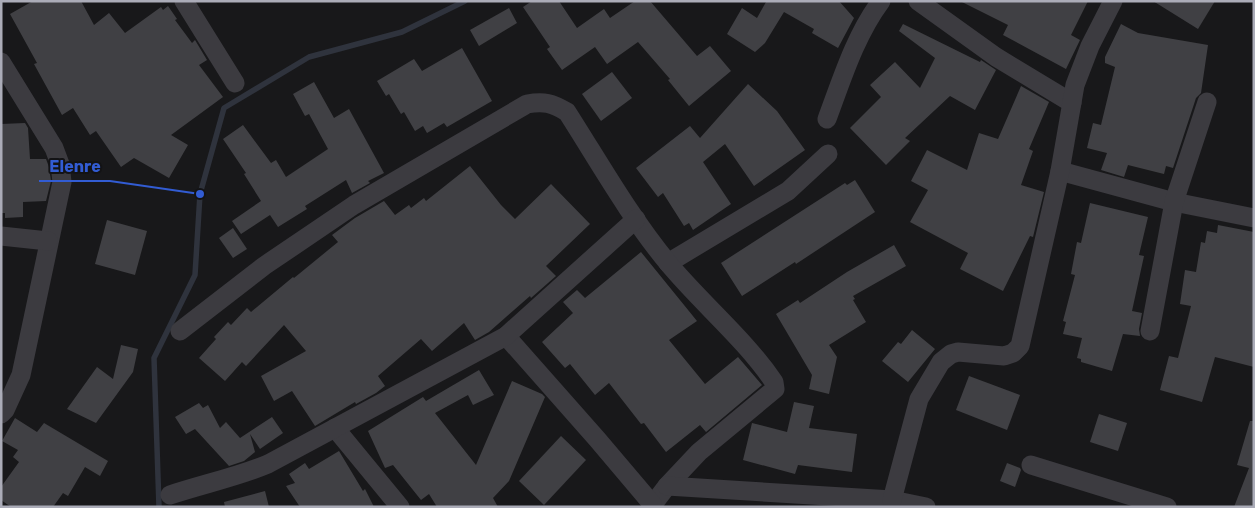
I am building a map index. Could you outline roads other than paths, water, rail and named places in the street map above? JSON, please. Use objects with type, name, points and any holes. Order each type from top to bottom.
[{"type":"street","points":[[184,1],[235,83]]},
{"type":"street","points":[[827,119],[854,49],[872,13],[881,1]]},
{"type":"street","points":[[918,1],[996,56],[1072,103]]},
{"type":"street","points":[[892,500],[919,399],[941,362],[951,354],[958,352],[1004,356],[1013,354],[1020,346],[1060,171],[1075,85],[1090,46],[1113,1]]},
{"type":"street","points":[[1,62],[54,148],[60,164],[62,182],[20,375],[1,414]]},
{"type":"street","points":[[180,331],[264,266],[354,205],[527,104],[540,102],[555,105],[567,112],[636,219],[668,263],[713,309],[769,374],[774,382],[775,389],[699,452],[651,506],[597,439],[506,336]]},
{"type":"street","points":[[1150,331],[1174,202],[1207,102]]},
{"type":"street","points":[[668,263],[788,191],[828,154]]},
{"type":"street","points":[[1060,171],[1174,202],[1254,218]]},
{"type":"street","points":[[170,495],[246,473],[268,464],[506,336],[636,219]]},
{"type":"street","points":[[1,236],[48,241]]},
{"type":"street","points":[[335,428],[400,507]]},
{"type":"street","points":[[1031,465],[1167,507]]},
{"type":"street","points":[[667,486],[768,500],[892,500],[926,507]]},
{"type":"waterway","points":[[159,507],[154,358],[195,275],[200,194],[224,108],[309,57],[402,32],[465,1]]},
{"type":"place","name":"Elenre","points":[[200,194]]}]
